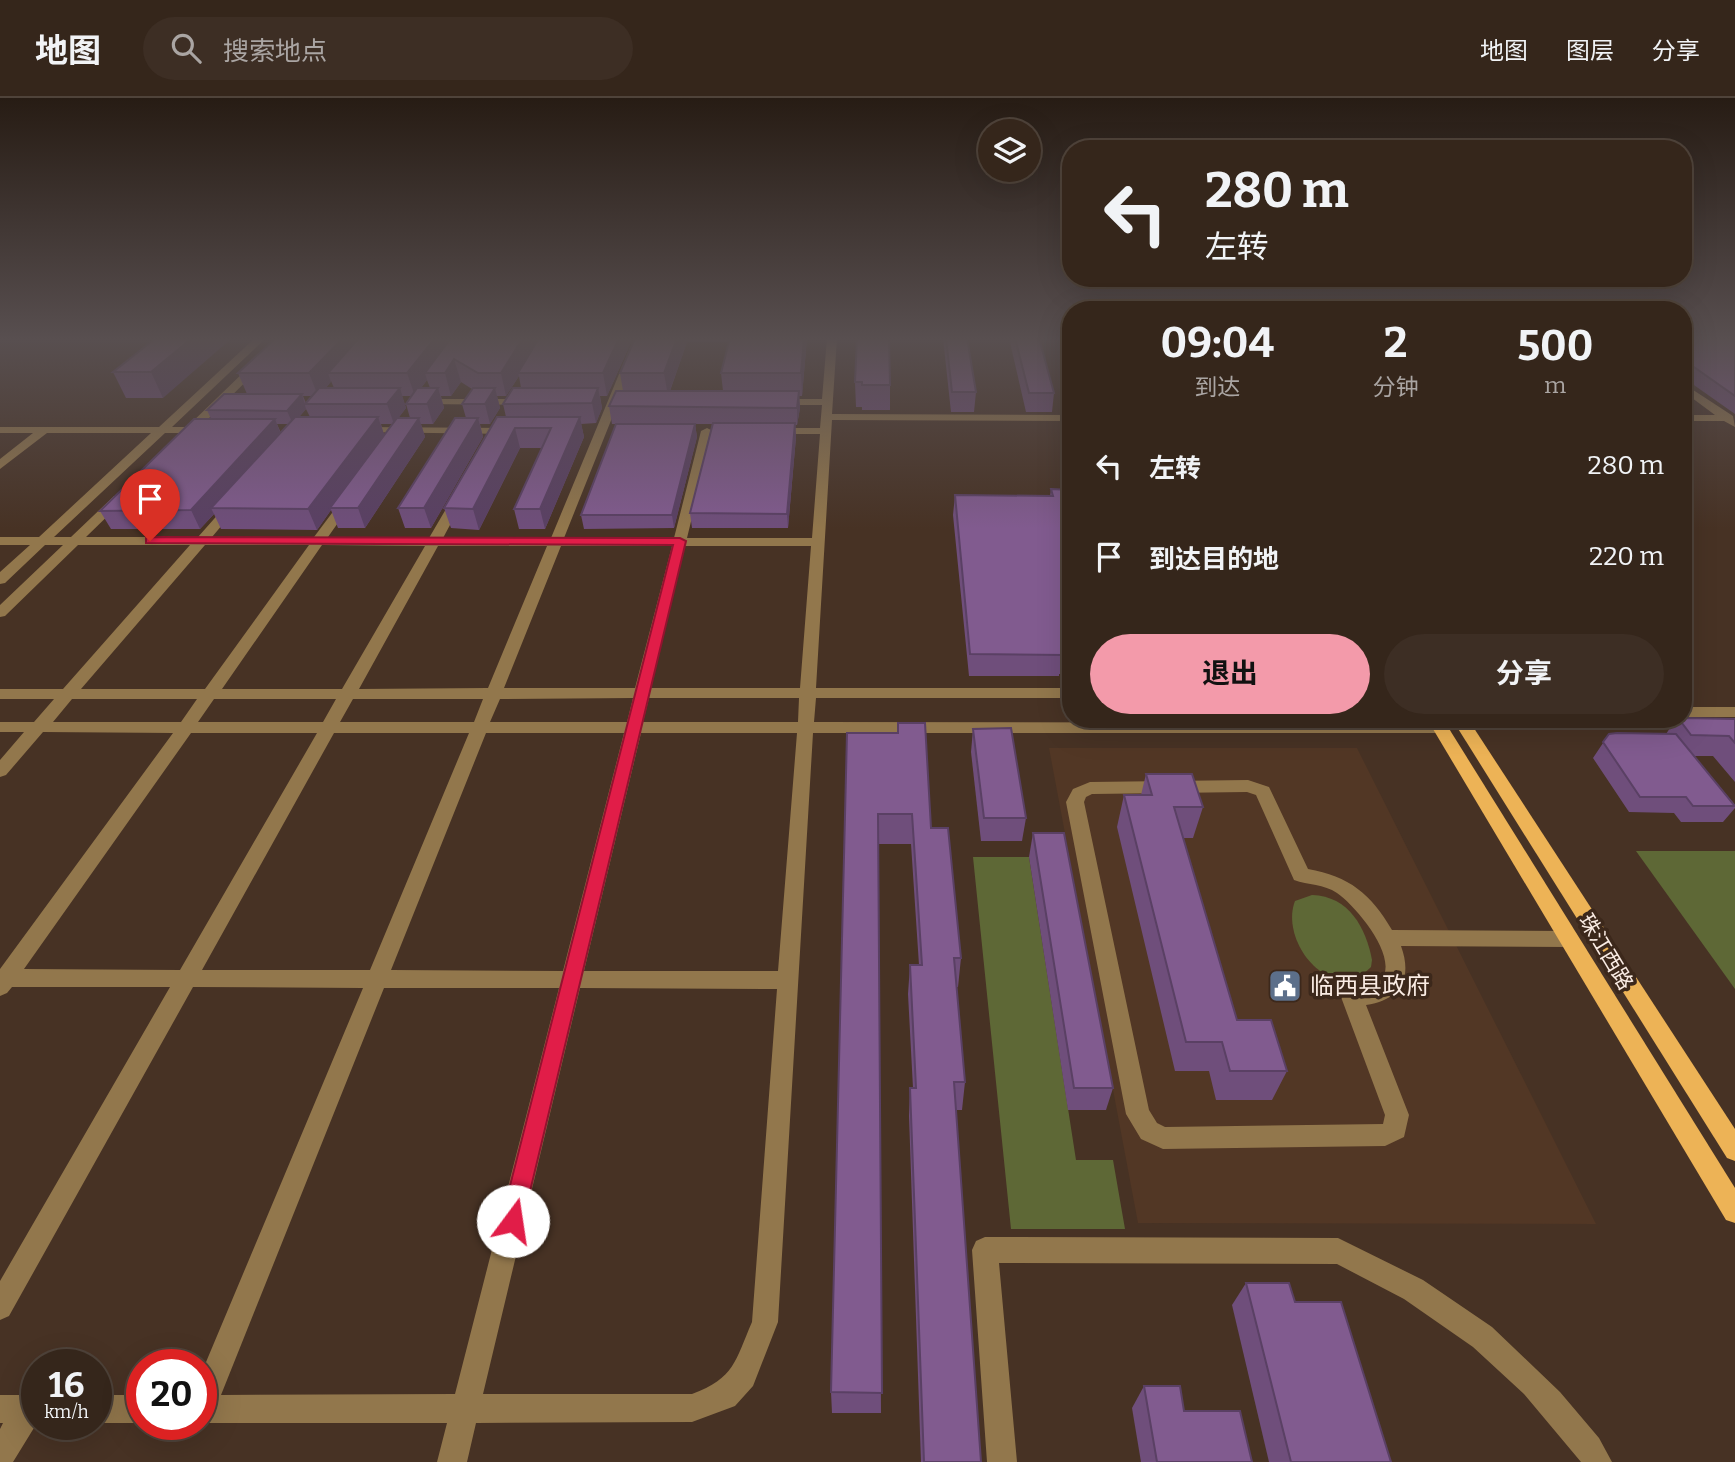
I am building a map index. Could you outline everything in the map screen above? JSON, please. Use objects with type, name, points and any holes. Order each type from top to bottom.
[{"type":"main road","name":"珠江西路","points":[[1439,728],[1735,1210]]},
{"type":"main road","name":"珠江西路","points":[[1466,728],[1735,1150]]},
{"type":"street","points":[[0,580],[193,402]]},
{"type":"street","points":[[185,435],[225,402]]},
{"type":"street","points":[[394,436],[412,402],[537,402]]},
{"type":"street","points":[[484,453],[512,402]]},
{"type":"street","points":[[217,1370],[613,402]]},
{"type":"street","points":[[761,402],[827,417]]},
{"type":"street","points":[[217,1409],[692,1408],[725,1396],[743,1376],[765,1322],[828,402]]},
{"type":"street","points":[[1705,402],[1732,420]]},
{"type":"street","points":[[760,431],[827,417],[1062,418]]},
{"type":"street","points":[[1692,418],[1732,420]]},
{"type":"street","points":[[0,430],[162,430],[185,435],[217,430]]},
{"type":"street","points":[[0,465],[44,430]]},
{"type":"street","points":[[348,430],[394,436],[522,431]]},
{"type":"street","points":[[452,1462],[707,431]]},
{"type":"street","points":[[0,613],[132,485]]},
{"type":"street","points":[[2,981],[359,486]]},
{"type":"street","points":[[0,1307],[465,486]]},
{"type":"street","points":[[0,771],[245,491]]},
{"type":"street","points":[[0,541],[818,542]]},
{"type":"street","points":[[0,694],[1062,693]]},
{"type":"street","points":[[1692,712],[1735,712]]},
{"type":"street","points":[[0,727],[1062,726]]},
{"type":"street","points":[[1248,786],[1263,791],[1301,875],[1320,878],[1342,887],[1364,905],[1387,938],[1395,962],[1395,977],[1390,986],[1376,995],[1352,998],[1396,1115],[1396,1129],[1385,1135],[1163,1138],[1149,1131],[1138,1114],[1075,802],[1079,793],[1090,788],[1116,787],[1248,786]]},
{"type":"street","points":[[1387,938],[1569,939]]},
{"type":"street","points":[[2,981],[788,980]]},
{"type":"street","points":[[1002,1462],[985,1250],[1338,1251],[1386,1272],[1466,1323],[1525,1375],[1589,1448],[1597,1462]]},
{"type":"street","points":[[0,1457],[21,1409]]},
{"type":"shaded area","name":"临西县政府","points":[[1049,748],[1357,748],[1596,1224],[1138,1223]]},
{"type":"green space","points":[[1636,851],[1735,851],[1735,989]]},
{"type":"green space","points":[[973,857],[1029,857],[1076,1160],[1113,1160],[1125,1229],[1011,1229]]},
{"type":"green space","points":[[1312,895],[1336,901],[1354,916],[1369,948],[1371,967],[1356,977],[1340,979],[1326,975],[1312,964],[1295,934],[1292,917],[1295,901]]},
{"type":"building","points":[[216,402],[295,402],[287,411],[207,410]]},
{"type":"building","points":[[307,402],[389,402],[387,404],[305,404]]},
{"type":"building","points":[[408,402],[429,402],[427,404],[406,404]]},
{"type":"building","points":[[464,402],[486,402],[485,404],[462,404]]},
{"type":"building","points":[[504,402],[593,402],[592,403],[503,404]]},
{"type":"building","points":[[611,402],[798,402],[797,408],[609,406]]},
{"type":"building","points":[[295,417],[378,417],[308,509],[211,508]]},
{"type":"building","points":[[497,417],[580,417],[540,509],[514,509],[551,428],[515,428],[473,509],[444,508]]},
{"type":"building","points":[[397,418],[419,418],[358,508],[330,508]]},
{"type":"building","points":[[455,418],[478,418],[424,508],[398,508]]},
{"type":"building","points":[[194,419],[275,419],[191,510],[100,511]]},
{"type":"building","points":[[713,423],[795,423],[787,514],[690,513]]},
{"type":"building","points":[[616,424],[695,424],[672,515],[581,515]]},
{"type":"building","points":[[1051,489],[1062,490],[1062,655],[970,654],[955,495],[1053,496]]},
{"type":"building","points":[[1692,718],[1735,719],[1735,743],[1729,736],[1691,735],[1686,728],[1692,728]]},
{"type":"building","points":[[898,723],[925,723],[931,828],[948,828],[961,958],[954,958],[965,1082],[954,1082],[981,1462],[924,1462],[910,1088],[916,1088],[910,965],[922,965],[912,814],[878,814],[882,1393],[831,1392],[847,733],[898,733]]},
{"type":"building","points":[[1011,728],[1026,818],[984,818],[973,729]]},
{"type":"building","points":[[1609,734],[1676,734],[1735,806],[1693,806],[1686,797],[1640,797],[1603,742]]},
{"type":"building","points":[[1146,774],[1192,774],[1203,807],[1174,807],[1237,1020],[1271,1020],[1287,1071],[1230,1071],[1222,1042],[1186,1042],[1124,795],[1152,795]]},
{"type":"building","points":[[1033,833],[1064,833],[1113,1088],[1074,1088]]},
{"type":"building","points":[[1246,1283],[1289,1283],[1295,1302],[1341,1302],[1391,1462],[1291,1462]]},
{"type":"building","points":[[1144,1386],[1180,1386],[1184,1411],[1240,1411],[1252,1462],[1157,1462]]},
{"type":"place","name":"临西县政府","points":[[1285,986]]},
{"type":"route","points":[[150,541],[680,541],[513,1221]]}]
